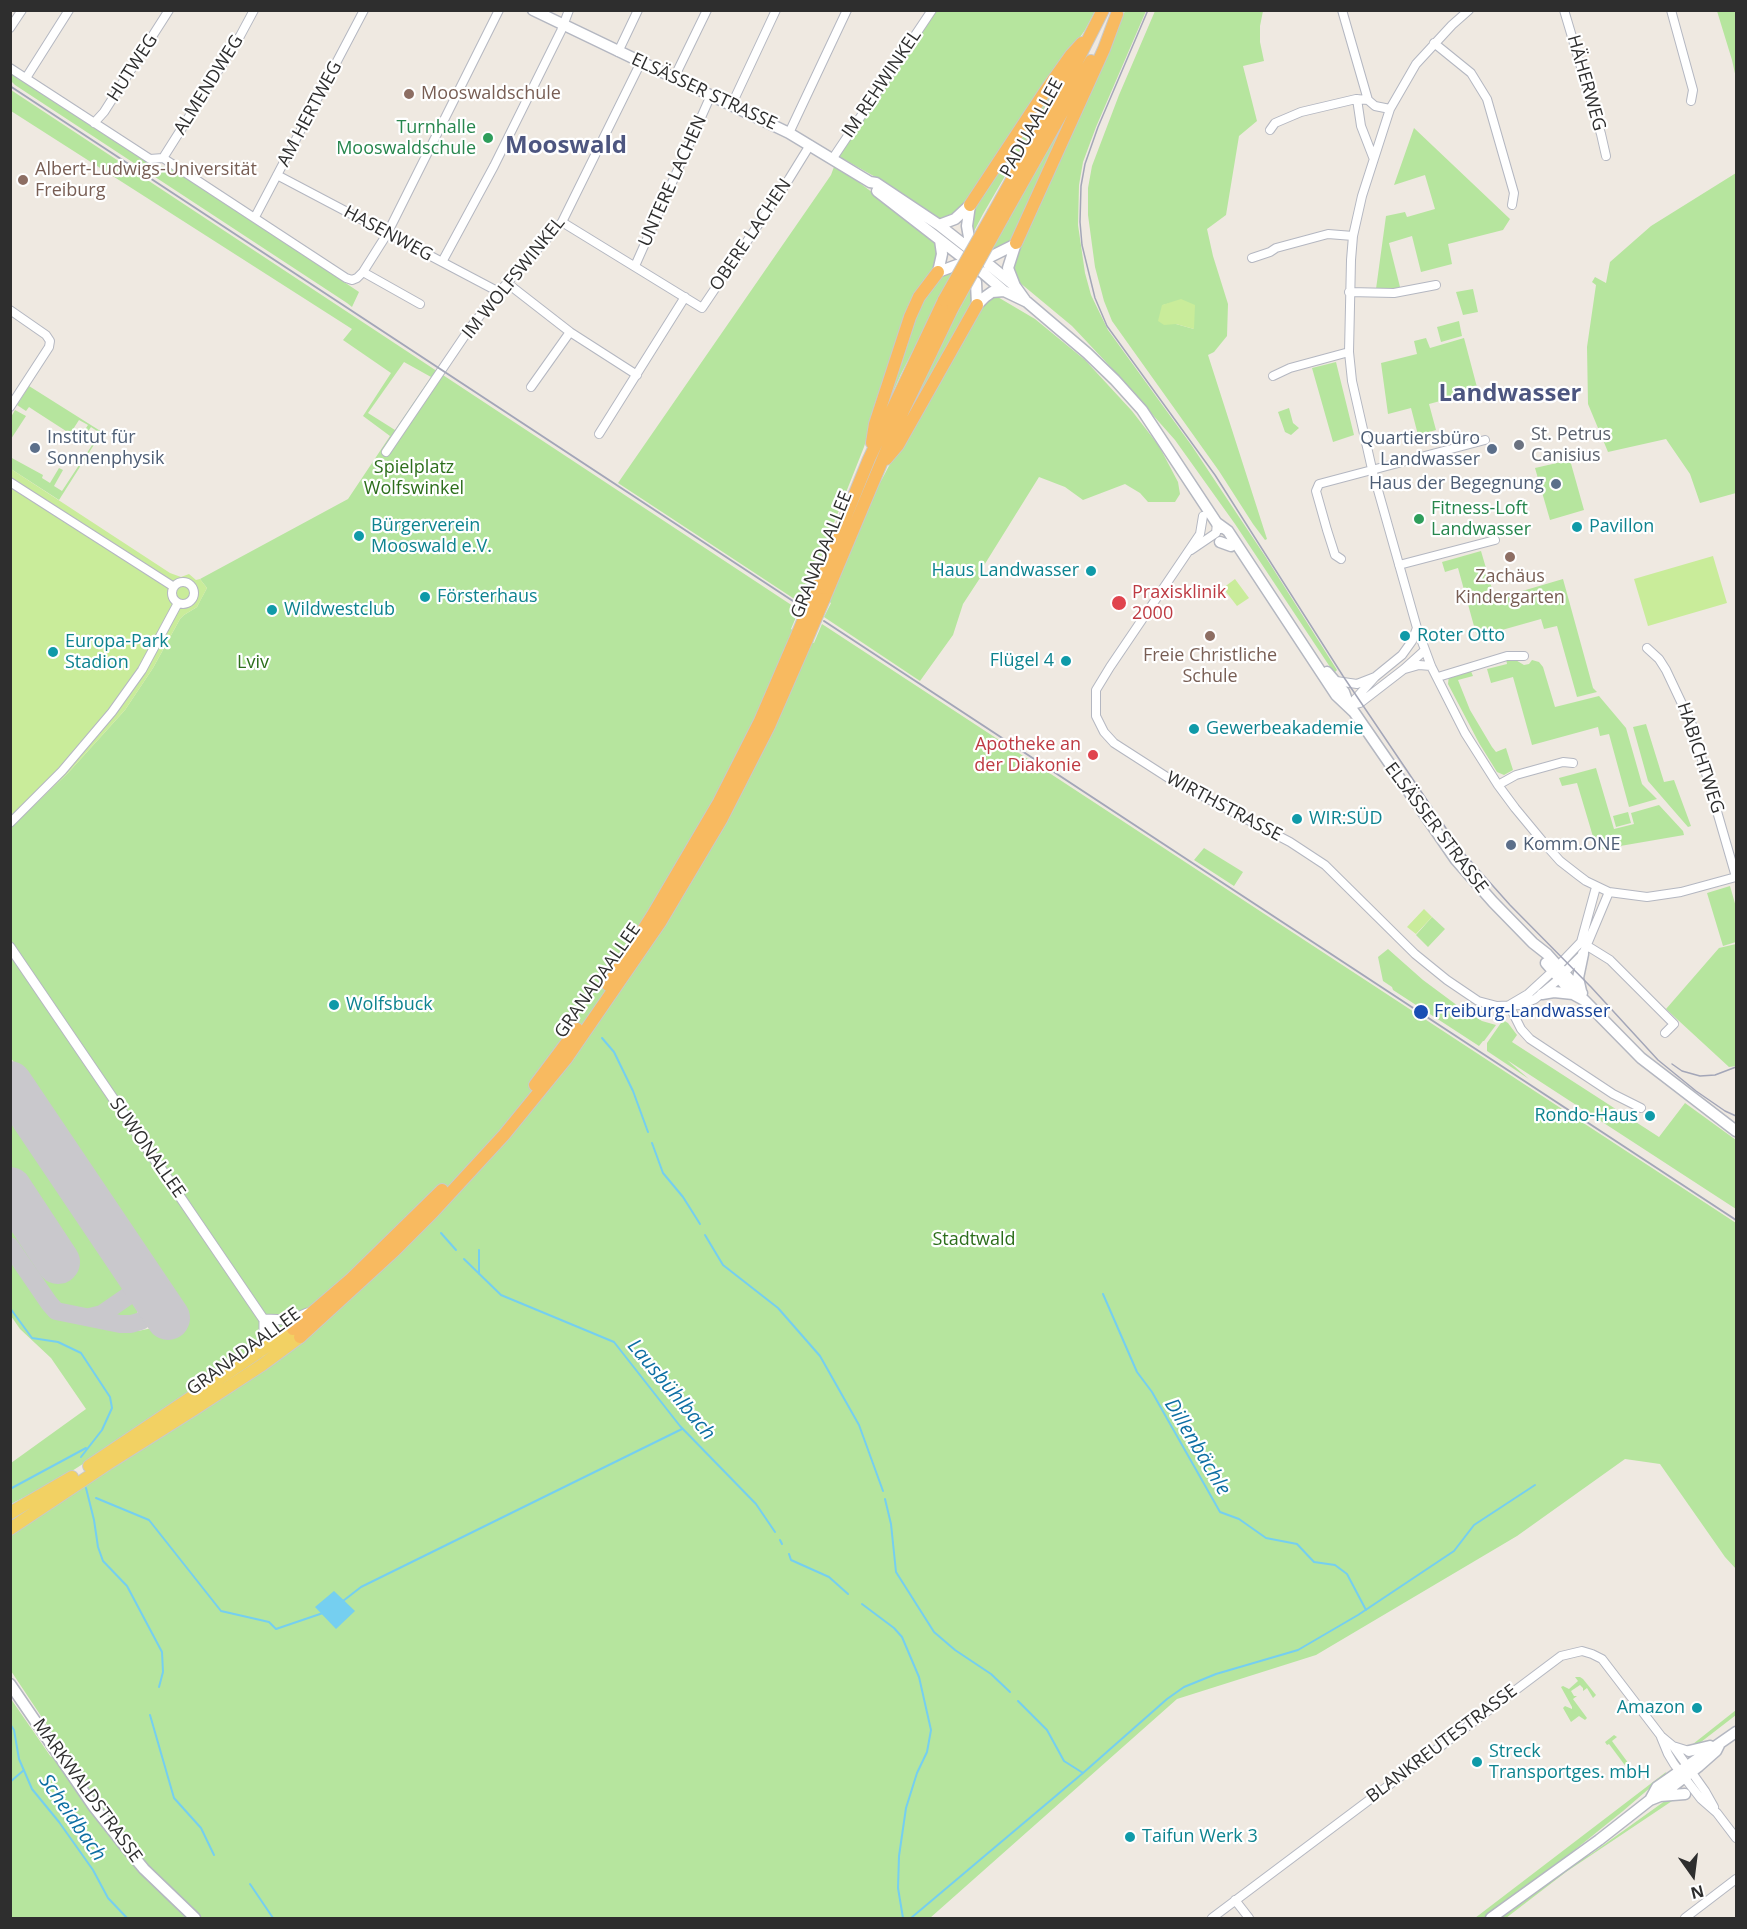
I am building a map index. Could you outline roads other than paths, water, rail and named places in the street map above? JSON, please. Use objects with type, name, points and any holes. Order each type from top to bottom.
[{"type":"highway","name":"PADUAALLEE","points":[[999,214],[1103,10]]},
{"type":"highway","name":"PADUAALLEE","points":[[972,259],[1117,12]]},
{"type":"highway","points":[[1016,243],[1104,49],[1117,12]]},
{"type":"highway","points":[[969,205],[1071,55],[1092,34]]},
{"type":"highway","name":"GRANADAALLEE","points":[[296,1333],[388,1257],[504,1135],[566,1059],[662,921],[722,820],[770,726],[803,636],[873,464],[948,303],[972,259]]},
{"type":"highway","points":[[873,464],[875,424],[910,317],[919,297],[938,272]]},
{"type":"highway","points":[[873,464],[898,445],[977,305]]},
{"type":"highway","name":"GRANADAALLEE","points":[[296,1333],[316,1311],[396,1238],[468,1162],[529,1092],[587,1016],[652,916],[719,802],[803,636]]},
{"type":"main road","name":"ELSÄSSER STRASSE","points":[[533,10],[789,133],[870,182],[876,183],[939,225],[1004,291],[1027,303],[1087,353],[1142,410],[1216,523],[1226,544],[1243,556]]},
{"type":"main road","name":"ELSÄSSER STRASSE","points":[[870,182],[880,194],[940,240],[1015,286],[1027,303]]},
{"type":"main road","points":[[939,225],[955,219],[969,205]]},
{"type":"main road","points":[[969,205],[968,226],[977,305]]},
{"type":"main road","points":[[938,272],[942,254],[940,240]]},
{"type":"main road","points":[[938,272],[972,259],[999,254],[1016,243]]},
{"type":"main road","points":[[1015,286],[1008,268],[1016,243]]},
{"type":"main road","points":[[977,305],[992,292],[1004,291]]},
{"type":"main road","points":[[1202,501],[1203,516]]},
{"type":"main road","name":"ELSÄSSER STRASSE","points":[[1216,523],[1228,531],[1336,695],[1353,705]]},
{"type":"main road","name":"ELSÄSSER STRASSE","points":[[1311,655],[1344,692],[1456,860],[1493,902],[1547,954],[1580,996],[1641,1058],[1737,1131]]},
{"type":"main road","points":[[1542,994],[1554,992],[1580,996],[1578,978],[1583,947]]},
{"type":"main road","name":"GRANADAALLEE","points":[[10,1529],[296,1333]]},
{"type":"main road","name":"GRANADAALLEE","points":[[10,1513],[60,1485],[261,1352],[280,1345]]},
{"type":"main road","name":"MARKWALDSTRASSE","points":[[10,1684],[94,1807],[120,1840],[144,1869],[195,1918]]},
{"type":"main road","points":[[1689,1750],[1719,1744],[1737,1732]]},
{"type":"main road","points":[[1491,1918],[1655,1798],[1685,1771],[1716,1751],[1719,1744]]},
{"type":"main road","points":[[1655,1798],[1685,1794]]},
{"type":"street","points":[[10,28],[22,10]]},
{"type":"street","points":[[26,78],[69,10]]},
{"type":"street","name":"HUTWEG","points":[[94,123],[104,112],[169,10]]},
{"type":"street","name":"ALMENDWEG","points":[[163,158],[232,50],[254,10]]},
{"type":"street","name":"AM HERTWEG","points":[[255,217],[364,10]]},
{"type":"street","points":[[10,68],[150,159],[163,158],[346,278],[357,279],[387,234],[500,10]]},
{"type":"street","points":[[442,262],[494,166],[569,10]]},
{"type":"street","points":[[618,52],[638,10]]},
{"type":"street","points":[[674,78],[706,10]]},
{"type":"street","points":[[732,104],[776,10]]},
{"type":"street","points":[[789,133],[847,10]]},
{"type":"street","name":"IM REHWINKEL","points":[[833,158],[932,10]]},
{"type":"street","points":[[1342,10],[1368,100],[1375,106],[1390,109]]},
{"type":"street","points":[[1470,10],[1452,24],[1416,64],[1390,109],[1373,157],[1353,236],[1349,292],[1349,352],[1352,381],[1372,469],[1417,628],[1431,666],[1465,733],[1515,808],[1560,861],[1596,887],[1609,892],[1647,897],[1662,896],[1736,877]]},
{"type":"street","name":"HÄHERWEG","points":[[1564,10],[1606,156]]},
{"type":"street","points":[[1671,10],[1693,90],[1691,101]]},
{"type":"street","points":[[1434,43],[1471,73],[1487,99],[1514,193],[1512,205]]},
{"type":"street","name":"IM WOLFSWINKEL","points":[[386,453],[470,328],[562,222],[641,62]]},
{"type":"street","name":"UNTERE LACHEN","points":[[635,267],[711,95]]},
{"type":"street","points":[[1269,130],[1284,118],[1357,99],[1368,100]]},
{"type":"street","points":[[1357,99],[1361,126],[1373,157]]},
{"type":"street","name":"OBERE LACHEN","points":[[562,222],[702,308],[810,145]]},
{"type":"street","name":"HASENWEG","points":[[278,175],[499,292]]},
{"type":"street","points":[[1252,258],[1276,248],[1328,234],[1353,236]]},
{"type":"street","points":[[363,272],[420,304]]},
{"type":"street","points":[[507,283],[570,332],[637,375]]},
{"type":"street","points":[[1349,292],[1394,293],[1436,285]]},
{"type":"street","points":[[599,434],[685,297]]},
{"type":"street","points":[[10,310],[46,335],[50,341],[49,347],[10,407]]},
{"type":"street","points":[[531,387],[570,332]]},
{"type":"street","points":[[1273,376],[1281,371],[1349,352]]},
{"type":"street","points":[[1341,559],[1335,555],[1332,546],[1317,488],[1319,484],[1485,440]]},
{"type":"street","points":[[10,482],[174,587]]},
{"type":"street","name":"WIRTHSTRASSE","points":[[1203,516],[1200,534],[1190,551],[1096,690],[1096,717],[1104,732],[1114,743],[1170,779],[1290,842],[1325,865],[1415,954],[1465,994],[1488,1005],[1520,1005],[1542,994],[1559,972]]},
{"type":"street","points":[[1202,543],[1216,533],[1216,523]]},
{"type":"street","name":"WIRTHSTRASSE","points":[[1200,534],[1216,523]]},
{"type":"street","points":[[1399,565],[1495,540]]},
{"type":"street","points":[[1202,543],[1226,544]]},
{"type":"street","name":"WIRTHSTRASSE","points":[[1190,551],[1202,543]]},
{"type":"street","points":[[180,583],[190,585],[194,590],[191,601],[185,604],[178,603],[172,596],[174,587],[180,583]]},
{"type":"street","points":[[10,823],[62,771],[112,712],[142,670],[178,603]]},
{"type":"street","points":[[1353,705],[1376,677],[1402,655],[1412,641],[1417,628]]},
{"type":"street","name":"HABICHTWEG","points":[[1647,648],[1659,659],[1666,670],[1692,725],[1736,877]]},
{"type":"street","points":[[1402,655],[1425,650]]},
{"type":"street","points":[[1353,705],[1404,669],[1425,650]]},
{"type":"street","points":[[1438,677],[1507,656],[1524,657]]},
{"type":"street","points":[[1404,669],[1419,665],[1431,666]]},
{"type":"street","points":[[1336,681],[1357,684],[1376,677]]},
{"type":"street","points":[[1498,785],[1516,775],[1563,762],[1573,763]]},
{"type":"street","points":[[1583,947],[1596,887]]},
{"type":"street","points":[[1609,892],[1583,947],[1559,972],[1509,1005],[1521,1029],[1530,1039],[1613,1094],[1641,1108]]},
{"type":"street","name":"SUWONALLEE","points":[[10,947],[280,1345]]},
{"type":"street","points":[[1583,947],[1610,960],[1674,1023],[1665,1033]]},
{"type":"street","points":[[261,1352],[264,1319],[291,1320],[316,1311]]},
{"type":"street","name":"BLANKREUTESTRASSE","points":[[1212,1918],[1561,1656],[1582,1652],[1602,1659],[1661,1736],[1673,1746],[1685,1771]]},
{"type":"street","name":"BLANKREUTESTRASSE","points":[[1661,1736],[1668,1754],[1685,1771]]},
{"type":"street","name":"BLANKREUTESTRASSE","points":[[1673,1746],[1689,1750]]},
{"type":"street","points":[[1685,1771],[1701,1799],[1717,1813]]},
{"type":"street","points":[[1685,1771],[1705,1791],[1717,1813],[1737,1838]]},
{"type":"street","points":[[1685,1794],[1701,1799]]},
{"type":"street","points":[[1685,1918],[1737,1879]]},
{"type":"street","points":[[1236,1900],[1249,1918]]},
{"type":"water","points":[[334,1591],[355,1611],[336,1629],[315,1607]]},
{"type":"waterway","points":[[602,1038],[614,1052],[633,1091],[648,1132]]},
{"type":"waterway","points":[[652,1143],[663,1173],[683,1197],[700,1224]]},
{"type":"waterway","name":"Lausbühlbach","points":[[441,1233],[456,1250]]},
{"type":"waterway","points":[[705,1235],[723,1265],[778,1308],[820,1356],[859,1425],[883,1491]]},
{"type":"waterway","points":[[479,1250],[479,1274]]},
{"type":"waterway","name":"Lausbühlbach","points":[[464,1259],[501,1295],[614,1342],[680,1426],[756,1504],[775,1532]]},
{"type":"waterway","name":"Dillenbächle","points":[[1103,1294],[1137,1372],[1152,1392],[1220,1512],[1239,1519],[1266,1538],[1297,1544],[1314,1562],[1335,1565],[1347,1574],[1366,1610]]},
{"type":"waterway","points":[[10,1308],[32,1338],[58,1342],[81,1353],[110,1397],[112,1408],[102,1430],[81,1457]]},
{"type":"waterway","points":[[343,1601],[361,1587],[682,1429]]},
{"type":"waterway","points":[[10,1489],[86,1448]]},
{"type":"waterway","points":[[911,1918],[1167,1699],[1184,1687],[1216,1674],[1298,1650],[1358,1615],[1454,1551],[1474,1525],[1535,1485]]},
{"type":"waterway","points":[[86,1488],[103,1561],[127,1586],[162,1652],[163,1672],[159,1687]]},
{"type":"waterway","points":[[96,1498],[149,1520],[221,1611],[269,1622],[276,1629],[323,1613]]},
{"type":"waterway","points":[[885,1499],[891,1524],[896,1572],[934,1632],[955,1650],[991,1674],[1010,1692]]},
{"type":"waterway","name":"Lausbühlbach","points":[[780,1540],[782,1544]]},
{"type":"waterway","name":"Lausbühlbach","points":[[789,1554],[791,1560],[829,1577],[848,1594]]},
{"type":"waterway","name":"Lausbühlbach","points":[[862,1604],[894,1628],[902,1637],[919,1677],[931,1730],[927,1752],[917,1773],[906,1808],[899,1856],[898,1888],[903,1918]]},
{"type":"waterway","points":[[1018,1701],[1047,1730],[1064,1761],[1083,1773]]},
{"type":"waterway","points":[[150,1715],[174,1798],[201,1828],[214,1855]]},
{"type":"waterway","name":"Scheidbach","points":[[10,1724],[14,1730],[19,1759],[32,1789],[93,1870],[108,1898],[127,1918]]},
{"type":"waterway","points":[[10,1782],[24,1770]]},
{"type":"waterway","points":[[250,1884],[273,1918]]},
{"type":"tram line","points":[[1148,10],[1098,127],[1085,164],[1081,186],[1082,245],[1095,298],[1107,326],[1215,475],[1343,676],[1460,849],[1510,905],[1591,987],[1658,1060],[1696,1091],[1736,1116]]},
{"type":"tram line","points":[[1672,1064],[1682,1071],[1700,1076],[1715,1075],[1736,1067]]},
{"type":"railway","points":[[10,86],[799,605]]},
{"type":"railway","points":[[824,621],[1736,1220]]},
{"type":"place","name":"Mooswaldschule","points":[[409,94]]},
{"type":"place","name":"Turnhalle Mooswaldschule","points":[[488,138]]},
{"type":"place","name":"Albert-Ludwigs-Universität Freiburg","points":[[23,180]]},
{"type":"place","name":"St. Petrus Canisius","points":[[1519,445]]},
{"type":"place","name":"Institut für Sonnenphysik","points":[[35,448]]},
{"type":"place","name":"Quartiersbüro Landwasser","points":[[1492,449]]},
{"type":"place","name":"Haus der Begegnung","points":[[1556,484]]},
{"type":"place","name":"Fitness-Loft Landwasser","points":[[1419,519]]},
{"type":"place","name":"Pavillon","points":[[1577,527]]},
{"type":"place","name":"Bürgerverein Mooswald e.V.","points":[[359,536]]},
{"type":"place","name":"Zachäus Kindergarten","points":[[1510,557]]},
{"type":"place","name":"Haus Landwasser","points":[[1091,571]]},
{"type":"place","name":"Försterhaus","points":[[425,597]]},
{"type":"place","name":"Praxisklinik 2000","points":[[1119,603]]},
{"type":"place","name":"Wildwestclub","points":[[272,610]]},
{"type":"place","name":"Freie Christliche Schule","points":[[1210,636]]},
{"type":"place","name":"Roter Otto","points":[[1405,636]]},
{"type":"place","name":"Europa-Park Stadion","points":[[53,652]]},
{"type":"place","name":"Flügel 4","points":[[1066,661]]},
{"type":"place","name":"Gewerbeakademie","points":[[1194,729]]},
{"type":"place","name":"Apotheke an der Diakonie","points":[[1093,755]]},
{"type":"place","name":"WIR:SÜD","points":[[1297,819]]},
{"type":"place","name":"Komm.ONE","points":[[1511,845]]},
{"type":"place","name":"Wolfsbuck","points":[[334,1005]]},
{"type":"place","name":"Freiburg-Landwasser","points":[[1421,1012]]},
{"type":"place","name":"Rondo-Haus","points":[[1650,1116]]},
{"type":"place","name":"Amazon","points":[[1697,1708]]},
{"type":"place","name":"Streck Transportges. mbH","points":[[1477,1762]]},
{"type":"place","name":"Taifun Werk 3","points":[[1130,1837]]},
{"type":"district","name":"Mooswald","points":[[566,146]]},
{"type":"district","name":"Landwasser","points":[[1510,394]]},
{"type":"park label","name":"Spielplatz Wolfswinkel","points":[[414,478]]},
{"type":"park label","name":"Lviv","points":[[253,663]]},
{"type":"park label","name":"Stadtwald","points":[[974,1240]]}]
